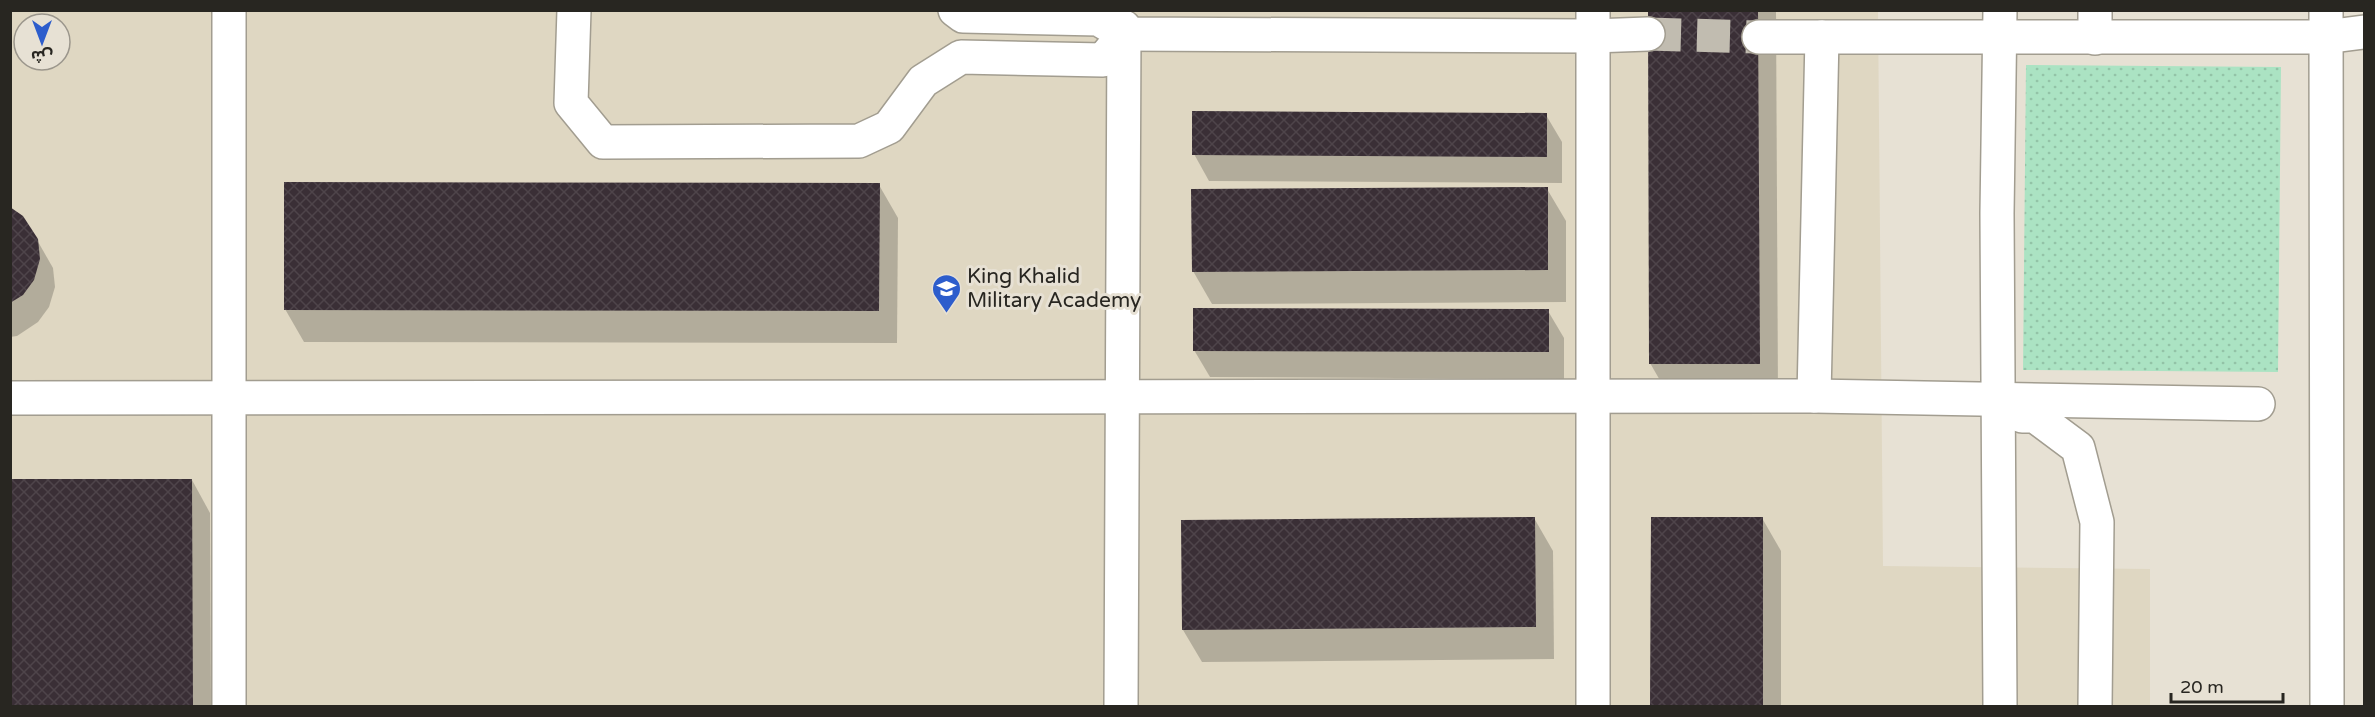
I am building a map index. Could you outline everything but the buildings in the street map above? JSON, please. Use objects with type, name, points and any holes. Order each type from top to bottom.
[{"type":"main road","points":[[229,10],[229,706]]},
{"type":"main road","points":[[574,10],[571,103],[603,142],[859,141],[889,127],[923,81],[961,57],[1103,60],[1124,22]]},
{"type":"main road","points":[[956,10],[963,16],[1098,19],[1124,22],[1593,23],[1648,34]]},
{"type":"main road","points":[[1121,706],[1124,22]]},
{"type":"main road","points":[[1593,23],[1593,706]]},
{"type":"main road","points":[[2000,24],[1996,213],[2000,706]]},
{"type":"main road","points":[[1758,37],[1822,37],[2000,24],[2326,24],[2364,32]]},
{"type":"main road","points":[[2326,24],[2327,706]]},
{"type":"main road","points":[[1814,396],[1822,37]]},
{"type":"main road","points":[[10,398],[1814,396],[2258,404]]},
{"type":"main road","points":[[1999,400],[2008,410],[2022,416],[2035,416],[2078,448],[2097,522],[2095,706]]},
{"type":"shaded area","name":"King Khalid Military Academy","points":[[10,11],[1878,11],[1883,566],[2150,569],[2150,706],[11,706]]},
{"type":"green space","points":[[2026,65],[2281,67],[2278,372],[2023,370]]},
{"type":"tunnel","points":[[1648,34],[1759,37]]},
{"type":"place","name":"King Khalid Military Academy","points":[[946,314]]}]
